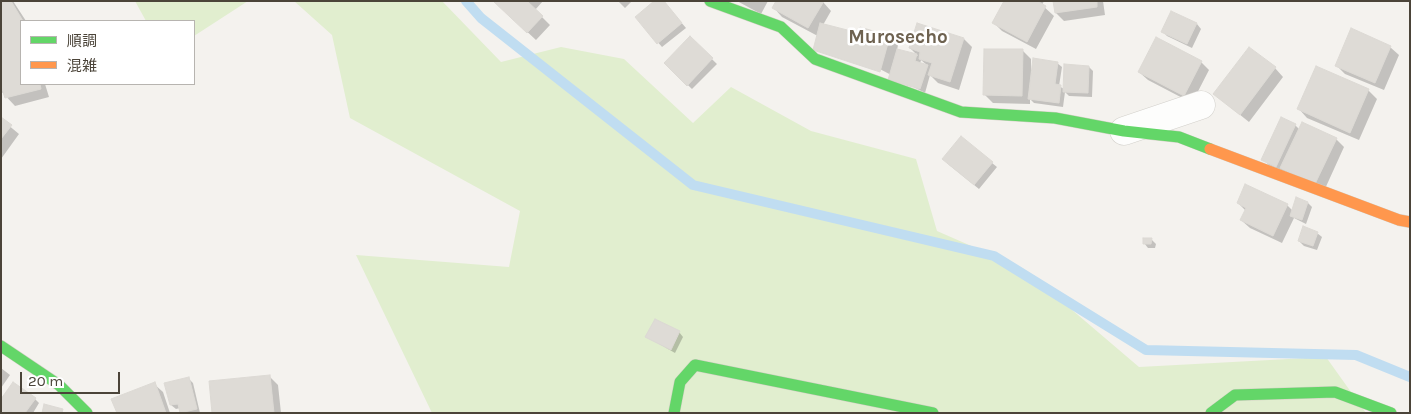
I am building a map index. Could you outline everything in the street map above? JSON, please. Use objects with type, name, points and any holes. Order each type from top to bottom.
[{"type":"street","points":[[710,1],[781,27],[815,59],[961,112],[1055,118],[1179,137],[1381,213],[1410,222]]},
{"type":"street","points":[[1124,130],[1201,105]]},
{"type":"street","points":[[1,346],[59,385],[87,413]]},
{"type":"street","points":[[674,413],[680,382],[695,365],[933,413]]},
{"type":"street","points":[[1211,413],[1235,395],[1335,392],[1391,413]]},
{"type":"green space","points":[[135,1],[248,1],[195,35],[195,20],[145,20]]},
{"type":"green space","points":[[294,1],[442,1],[501,62],[561,47],[624,59],[693,123],[731,87],[811,131],[916,159],[937,231],[1024,269],[1139,367],[1326,357],[1366,413],[432,413],[356,255],[509,267],[520,211],[350,118],[332,35]]},
{"type":"building","points":[[1,1],[11,1],[22,20],[20,20],[20,85],[40,85],[41,89],[5,98],[1,86]]},
{"type":"building","points":[[493,1],[527,1],[543,16],[527,33]]},
{"type":"building","points":[[654,1],[664,1],[682,23],[657,44],[635,17]]},
{"type":"building","points":[[776,1],[824,1],[808,28],[772,8]]},
{"type":"building","points":[[1004,1],[1037,1],[1046,6],[1027,42],[992,23]]},
{"type":"building","points":[[1053,1],[1097,1],[1097,7],[1055,13]]},
{"type":"building","points":[[1171,11],[1197,23],[1187,44],[1161,32]]},
{"type":"building","points":[[820,23],[859,33],[860,27],[890,36],[880,72],[813,50]]},
{"type":"building","points":[[917,23],[964,38],[950,82],[928,75],[932,63],[919,59],[920,52],[909,48]]},
{"type":"building","points":[[1351,28],[1391,46],[1375,83],[1335,66]]},
{"type":"building","points":[[690,36],[713,58],[687,86],[664,63]]},
{"type":"building","points":[[1156,37],[1202,61],[1184,96],[1138,72]]},
{"type":"building","points":[[1249,47],[1276,67],[1240,115],[1213,94]]},
{"type":"building","points":[[897,49],[917,54],[915,61],[928,65],[920,89],[888,80]]},
{"type":"building","points":[[984,49],[1023,49],[1022,96],[983,95]]},
{"type":"building","points":[[1033,58],[1058,62],[1055,84],[1061,85],[1059,103],[1028,99]]},
{"type":"building","points":[[1064,64],[1089,66],[1088,93],[1063,92]]},
{"type":"building","points":[[1316,66],[1369,89],[1350,133],[1297,109]]},
{"type":"building","points":[[1,117],[12,125],[1,139]]},
{"type":"building","points":[[1281,117],[1296,124],[1276,167],[1261,160]]},
{"type":"building","points":[[1302,122],[1337,138],[1315,184],[1280,168]]},
{"type":"building","points":[[961,136],[993,162],[974,185],[942,159]]},
{"type":"building","points":[[1245,184],[1288,204],[1273,236],[1240,220],[1246,208],[1237,203]]},
{"type":"building","points":[[1296,197],[1308,202],[1302,220],[1290,216]]},
{"type":"building","points":[[1303,226],[1318,232],[1313,246],[1298,241]]},
{"type":"building","points":[[1143,238],[1152,238],[1151,244],[1143,244]]},
{"type":"building","points":[[655,319],[680,331],[671,350],[645,337]]},
{"type":"building","points":[[270,375],[274,413],[212,413],[209,381]]},
{"type":"building","points":[[189,377],[197,409],[180,413],[178,404],[170,405],[164,383]]},
{"type":"building","points":[[13,382],[36,398],[25,413],[5,413],[1,410],[1,399]]},
{"type":"building","points":[[155,382],[166,413],[117,413],[111,399]]},
{"type":"building","points":[[44,404],[63,409],[62,413],[42,413]]},
{"type":"waterway","points":[[466,1],[481,18],[693,185],[994,256],[1146,350],[1356,355],[1410,377]]},
{"type":"traffic: fast","points":[[710,1],[781,27],[815,59],[961,112],[1055,118],[1124,131],[1179,137],[1210,149]]},
{"type":"traffic: fast","points":[[1,346],[59,385],[87,413]]},
{"type":"traffic: fast","points":[[674,413],[680,382],[695,365],[933,413]]},
{"type":"traffic: fast","points":[[1211,413],[1235,395],[1335,392],[1391,413]]},
{"type":"traffic: slow","points":[[1210,149],[1399,220],[1410,222]]},
{"type":"district","name":"Murosecho","points":[[898,38]]}]
